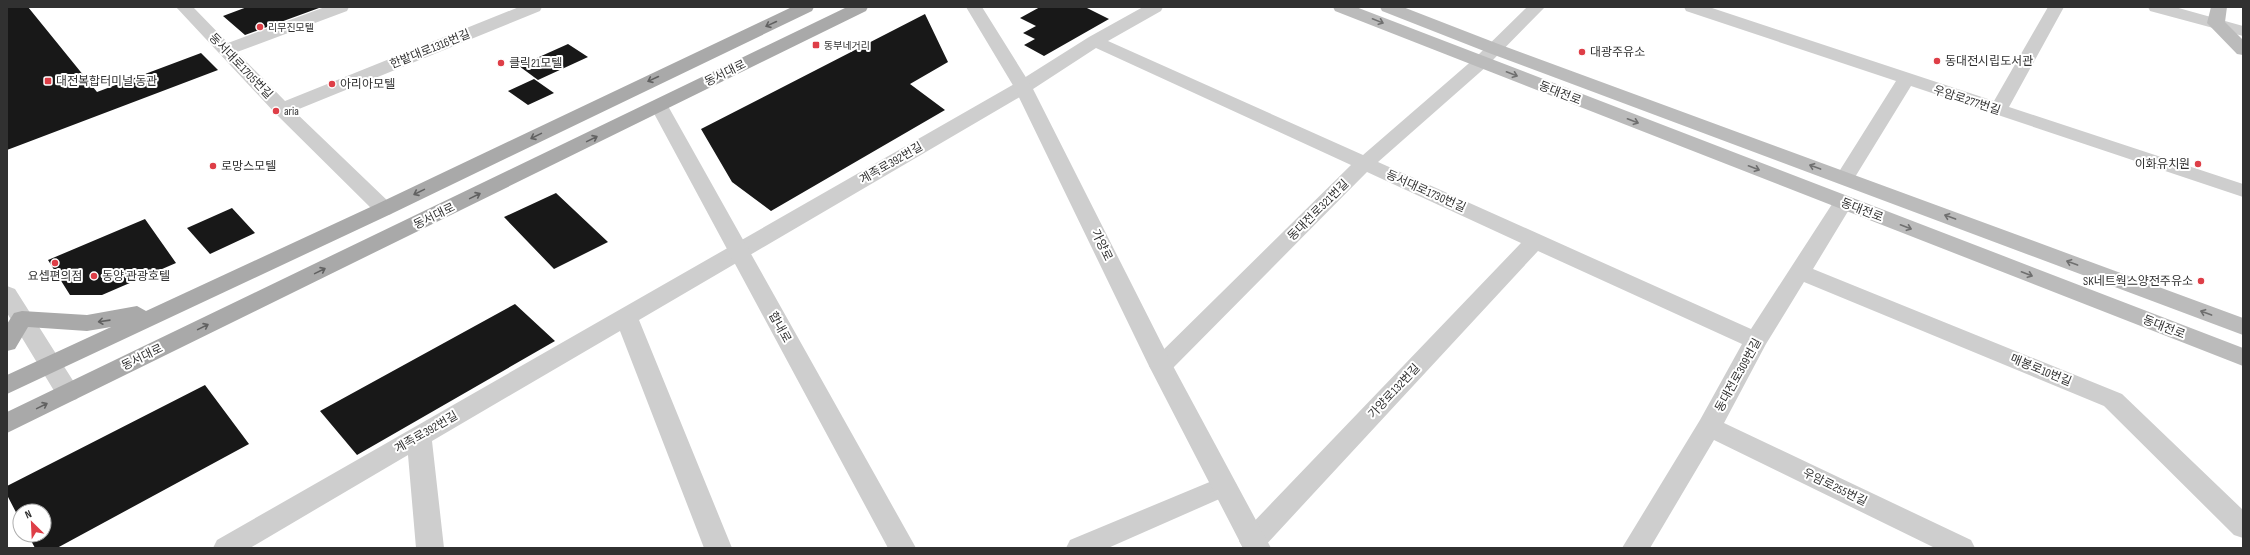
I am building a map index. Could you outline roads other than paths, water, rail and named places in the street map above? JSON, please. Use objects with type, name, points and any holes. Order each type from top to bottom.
[{"type":"main road","name":"동서대로","points":[[7,385],[196,298],[806,7]]},
{"type":"main road","name":"동서대로","points":[[7,423],[860,7]]},
{"type":"main road","name":"동대전로","points":[[1342,7],[1488,55],[1844,178],[2243,327]]},
{"type":"main road","name":"동대전로","points":[[1388,7],[1488,55],[1843,203],[2243,357]]},
{"type":"main road","points":[[2217,15],[2243,50]]},
{"type":"main road","points":[[7,343],[22,319],[87,324],[119,319],[196,298]]},
{"type":"street","name":"동서대로1705번길","points":[[184,7],[282,109],[384,209]]},
{"type":"street","points":[[225,50],[341,7]]},
{"type":"street","name":"한밭대로1316번길","points":[[282,109],[534,7]]},
{"type":"street","name":"가양로","points":[[974,7],[1023,87],[1161,366],[1255,545]]},
{"type":"street","name":"계족로392번길","points":[[227,548],[1023,87],[1095,41],[1155,7]]},
{"type":"street","points":[[1488,55],[1537,7]]},
{"type":"street","name":"우암로277번길","points":[[1692,7],[1906,80],[2243,191]]},
{"type":"street","points":[[1998,110],[2056,7]]},
{"type":"street","points":[[2156,7],[2217,15],[2243,31]]},
{"type":"street","name":"동서대로1730번길","points":[[1095,41],[1364,164],[1756,340]]},
{"type":"street","name":"동대전로321번길","points":[[1161,366],[1364,164],[1488,55]]},
{"type":"street","name":"동대전로","points":[[1844,178],[1906,80]]},
{"type":"street","name":"합내로","points":[[659,106],[902,548]]},
{"type":"street","name":"동대전로309번길","points":[[1636,548],[1709,427],[1756,340],[1843,203]]},
{"type":"street","name":"가양로132번길","points":[[1255,545],[1536,240]]},
{"type":"street","name":"매봉로10번길","points":[[1800,272],[2113,400],[2243,527]]},
{"type":"street","points":[[7,294],[68,393]]},
{"type":"street","points":[[626,316],[718,548]]},
{"type":"street","name":"우암로255번길","points":[[1709,427],[1961,548]]},
{"type":"street","points":[[419,436],[430,548]]},
{"type":"street","points":[[1080,548],[1224,486]]},
{"type":"place","name":"리무진모텔","points":[[260,27]]},
{"type":"place","name":"동부네거리","points":[[816,45]]},
{"type":"place","name":"대광주유소","points":[[1582,52]]},
{"type":"place","name":"동대전시립도서관","points":[[1937,61]]},
{"type":"place","name":"클릭21모텔","points":[[501,63]]},
{"type":"place","name":"대전복합터미널 동관","points":[[48,81]]},
{"type":"place","name":"아리아모텔","points":[[332,84]]},
{"type":"place","name":"aria","points":[[276,111]]},
{"type":"place","name":"이화유치원","points":[[2198,164]]},
{"type":"place","name":"로망스모텔","points":[[213,166]]},
{"type":"place","name":"요셉편의점","points":[[55,263]]},
{"type":"place","name":"동양 관광호텔","points":[[94,276]]},
{"type":"place","name":"SK네트웍스양전주유소","points":[[2201,281]]}]
